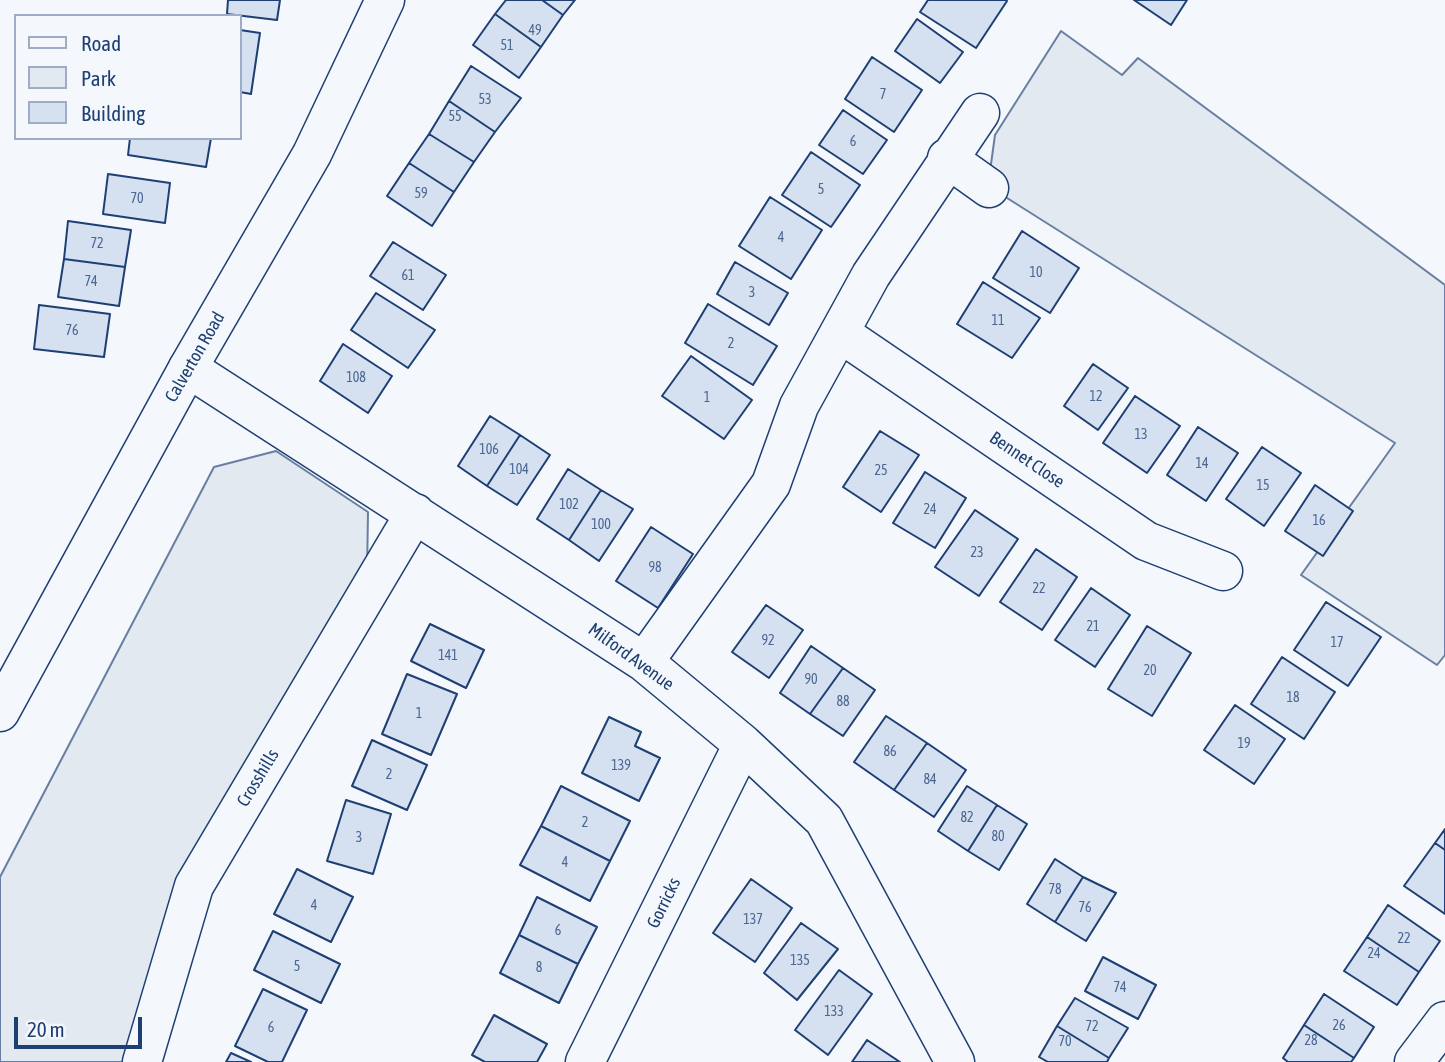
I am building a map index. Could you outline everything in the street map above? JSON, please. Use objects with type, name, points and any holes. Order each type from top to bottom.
[{"type":"street","name":"Calverton Road","points":[[0,712],[188,368],[312,154],[385,0]]},
{"type":"street","points":[[644,662],[771,484],[799,406],[871,275],[947,158],[980,113]]},
{"type":"street","points":[[947,158],[989,188]]},
{"type":"street","name":"Bennet Close","points":[[840,332],[1146,541],[1223,571]]},
{"type":"street","name":"Milford Avenue","points":[[188,368],[644,662],[743,744],[824,820],[955,1062]]},
{"type":"street","name":"Crosshills","points":[[142,1062],[194,886],[415,513]]},
{"type":"street","name":"Gorricks","points":[[585,1062],[743,744]]},
{"type":"street","points":[[1414,1062],[1445,1021]]},
{"type":"green space","points":[[1061,31],[1122,75],[1138,58],[1445,285],[1445,655],[1437,665],[1301,575],[1395,443],[988,186],[995,135]]},
{"type":"green space","points":[[276,451],[368,512],[367,575],[188,890],[131,1062],[0,1062],[0,877],[214,467]]},
{"type":"building","points":[[228,0],[280,0],[277,20],[227,14]]},
{"type":"building","points":[[506,0],[542,0],[563,15],[541,47],[495,14]]},
{"type":"building","points":[[542,0],[575,0],[563,15]]},
{"type":"building","points":[[928,0],[1007,1],[976,48],[920,12]]},
{"type":"building","points":[[1134,0],[1187,0],[1171,25]]},
{"type":"building","points":[[495,14],[541,47],[519,78],[473,45]]},
{"type":"building","points":[[917,19],[963,52],[940,83],[895,51]]},
{"type":"building","points":[[242,30],[260,33],[251,94],[242,92]]},
{"type":"building","points":[[872,57],[922,90],[894,132],[845,99]]},
{"type":"building","points":[[471,66],[521,98],[495,132],[449,101]]},
{"type":"building","points":[[449,101],[495,132],[474,162],[429,134]]},
{"type":"building","points":[[843,110],[887,140],[863,174],[819,145]]},
{"type":"building","points":[[429,134],[474,162],[454,192],[409,163]]},
{"type":"building","points":[[130,140],[211,140],[206,167],[128,155]]},
{"type":"building","points":[[811,152],[860,185],[831,227],[782,195]]},
{"type":"building","points":[[409,163],[454,192],[432,226],[387,196]]},
{"type":"building","points":[[108,174],[170,183],[165,223],[103,214]]},
{"type":"building","points":[[770,197],[822,230],[791,279],[739,246]]},
{"type":"building","points":[[68,221],[131,230],[125,267],[64,259]]},
{"type":"building","points":[[1022,231],[1079,268],[1050,313],[993,278]]},
{"type":"building","points":[[393,242],[446,275],[423,310],[370,276]]},
{"type":"building","points":[[64,259],[125,267],[119,306],[58,297]]},
{"type":"building","points":[[735,262],[788,293],[769,325],[717,294]]},
{"type":"building","points":[[983,282],[1040,318],[1012,358],[957,324]]},
{"type":"building","points":[[376,293],[435,330],[408,368],[351,330]]},
{"type":"building","points":[[708,304],[777,346],[753,385],[685,343]]},
{"type":"building","points":[[39,305],[110,314],[104,357],[34,349]]},
{"type":"building","points":[[343,344],[392,376],[368,413],[320,381]]},
{"type":"building","points":[[691,356],[752,400],[724,439],[662,396]]},
{"type":"building","points":[[1093,364],[1128,388],[1098,430],[1064,406]]},
{"type":"building","points":[[1135,396],[1180,426],[1147,473],[1103,443]]},
{"type":"building","points":[[490,416],[520,435],[487,486],[458,466]]},
{"type":"building","points":[[1198,427],[1238,453],[1206,501],[1167,475]]},
{"type":"building","points":[[880,431],[919,455],[881,512],[843,487]]},
{"type":"building","points":[[520,435],[550,455],[517,505],[487,486]]},
{"type":"building","points":[[1262,447],[1301,473],[1264,526],[1226,499]]},
{"type":"building","points":[[568,469],[601,490],[569,540],[537,519]]},
{"type":"building","points":[[925,472],[966,498],[935,548],[893,523]]},
{"type":"building","points":[[1315,485],[1353,511],[1323,556],[1285,531]]},
{"type":"building","points":[[601,490],[633,509],[599,561],[569,540]]},
{"type":"building","points":[[975,510],[1018,539],[979,596],[935,567]]},
{"type":"building","points":[[651,527],[693,554],[658,608],[616,581]]},
{"type":"building","points":[[1036,549],[1077,577],[1042,630],[1000,602]]},
{"type":"building","points":[[1091,588],[1130,615],[1095,667],[1055,640]]},
{"type":"building","points":[[1326,602],[1381,637],[1348,686],[1294,650]]},
{"type":"building","points":[[766,605],[803,630],[769,678],[732,652]]},
{"type":"building","points":[[430,624],[484,650],[466,688],[411,661]]},
{"type":"building","points":[[1147,626],[1191,653],[1152,716],[1108,689]]},
{"type":"building","points":[[811,646],[843,668],[810,714],[780,693]]},
{"type":"building","points":[[1282,657],[1335,692],[1304,739],[1251,704]]},
{"type":"building","points":[[843,668],[875,690],[843,736],[810,714]]},
{"type":"building","points":[[407,674],[457,694],[431,755],[382,734]]},
{"type":"building","points":[[1235,705],[1285,739],[1254,784],[1204,750]]},
{"type":"building","points":[[886,716],[927,743],[894,790],[854,762]]},
{"type":"building","points":[[609,717],[641,732],[635,746],[660,758],[639,801],[582,773]]},
{"type":"building","points":[[372,740],[427,765],[407,810],[352,786]]},
{"type":"building","points":[[927,743],[966,770],[934,817],[894,790]]},
{"type":"building","points":[[561,786],[630,821],[610,861],[541,826]]},
{"type":"building","points":[[967,786],[997,805],[968,851],[938,831]]},
{"type":"building","points":[[346,800],[391,814],[373,874],[327,861]]},
{"type":"building","points":[[997,805],[1027,824],[999,870],[968,851]]},
{"type":"building","points":[[541,826],[610,861],[590,901],[520,865]]},
{"type":"building","points":[[1445,829],[1445,850],[1435,843]]},
{"type":"building","points":[[1435,843],[1445,850],[1445,914],[1404,886]]},
{"type":"building","points":[[1055,859],[1083,877],[1055,922],[1027,904]]},
{"type":"building","points":[[297,869],[353,897],[331,942],[274,914]]},
{"type":"building","points":[[1083,877],[1116,893],[1086,941],[1055,922]]},
{"type":"building","points":[[751,879],[792,908],[755,962],[713,933]]},
{"type":"building","points":[[537,897],[597,927],[578,964],[519,935]]},
{"type":"building","points":[[1388,905],[1440,941],[1419,972],[1367,937]]},
{"type":"building","points":[[801,923],[838,949],[797,1000],[764,973]]},
{"type":"building","points":[[273,931],[340,964],[321,1003],[254,970]]},
{"type":"building","points":[[519,935],[578,964],[559,1003],[500,973]]},
{"type":"building","points":[[1367,937],[1419,972],[1397,1005],[1344,971]]},
{"type":"building","points":[[1103,957],[1156,985],[1138,1019],[1085,991]]},
{"type":"building","points":[[839,970],[872,994],[828,1055],[795,1030]]},
{"type":"building","points":[[263,989],[307,1010],[282,1062],[268,1062],[235,1046]]},
{"type":"building","points":[[1324,994],[1374,1027],[1354,1058],[1304,1025]]},
{"type":"building","points":[[1075,998],[1128,1028],[1109,1058],[1057,1026]]},
{"type":"building","points":[[494,1015],[547,1044],[537,1062],[485,1062],[472,1055]]},
{"type":"building","points":[[1304,1025],[1354,1058],[1351,1062],[1288,1062],[1283,1058]]},
{"type":"building","points":[[1057,1026],[1109,1058],[1107,1062],[1048,1062],[1039,1057]]},
{"type":"building","points":[[867,1040],[900,1062],[852,1062]]},
{"type":"building","points":[[231,1053],[251,1062],[226,1062]]}]
